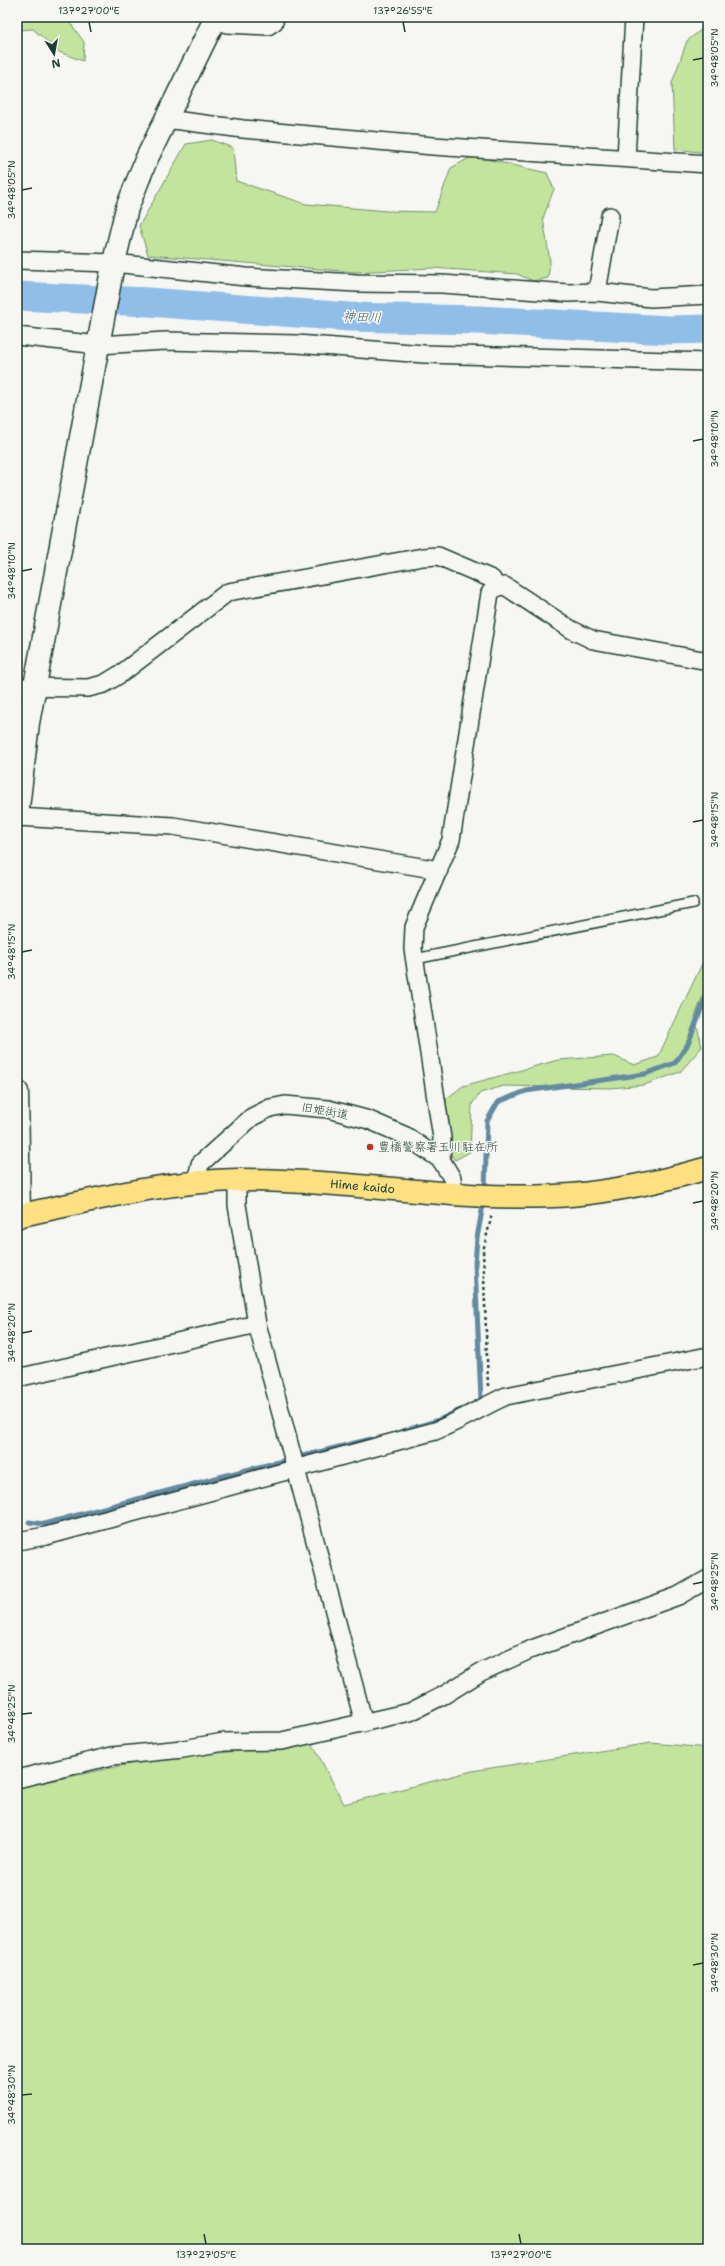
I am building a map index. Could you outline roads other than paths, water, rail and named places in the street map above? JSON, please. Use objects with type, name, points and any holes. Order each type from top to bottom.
[{"type":"highway","name":"Hime kaido","points":[[18,1216],[137,1191],[196,1182],[270,1180],[454,1194],[570,1195],[630,1187],[708,1168]]},
{"type":"street","points":[[275,17],[274,22],[268,26],[227,24],[216,18],[146,160],[127,208],[113,267],[100,340],[25,688],[28,723],[17,816],[173,826],[439,870]]},
{"type":"street","points":[[626,158],[634,17]]},
{"type":"street","points":[[166,119],[243,129],[434,146],[708,164]]},
{"type":"street","points":[[598,292],[610,216]]},
{"type":"street","points":[[17,260],[246,278],[357,283],[442,284],[568,293],[598,292],[651,298],[708,295]]},
{"type":"street","points":[[17,336],[100,340],[165,340],[297,344],[424,354],[708,362]]},
{"type":"street","points":[[25,688],[88,688],[104,684],[122,672],[212,602],[228,592],[244,588],[423,557],[438,556],[492,579],[496,587]]},
{"type":"street","points":[[441,1160],[442,1138],[414,959],[414,927],[451,840],[490,593],[496,587],[505,586],[572,630],[594,640],[708,661]]},
{"type":"street","points":[[17,1092],[18,1216]]},
{"type":"street","name":"旧姫街道","points":[[196,1182],[200,1164],[252,1117],[270,1108],[286,1105],[328,1109],[369,1120],[406,1136],[441,1160],[452,1178],[454,1194]]},
{"type":"street","points":[[237,1180],[237,1204],[257,1324],[295,1461],[364,1723]]},
{"type":"street","points":[[17,1378],[257,1324]]},
{"type":"street","points":[[17,1541],[46,1536],[295,1461],[435,1431],[461,1421],[506,1396],[708,1356]]},
{"type":"street","points":[[17,1779],[112,1756],[183,1749],[224,1742],[282,1740],[410,1712],[444,1695],[481,1672],[532,1649],[678,1596],[708,1579]]},
{"type":"lane","points":[[414,959],[693,903]]},
{"type":"waterway","name":"神田川","points":[[17,296],[148,302],[349,317],[478,320],[670,330],[708,329]]},
{"type":"waterway","points":[[485,1190],[487,1121],[498,1102],[526,1091],[645,1074],[675,1063],[688,1044],[708,991]]},
{"type":"waterway","points":[[477,1402],[481,1400],[475,1264],[477,1238],[484,1200]]},
{"type":"waterway","points":[[397,1433],[439,1420],[460,1410]]},
{"type":"waterway","points":[[29,1522],[44,1524],[246,1470],[371,1439]]},
{"type":"place","name":"豊橋警察署玉川駐在所","points":[[370,1147]]}]
